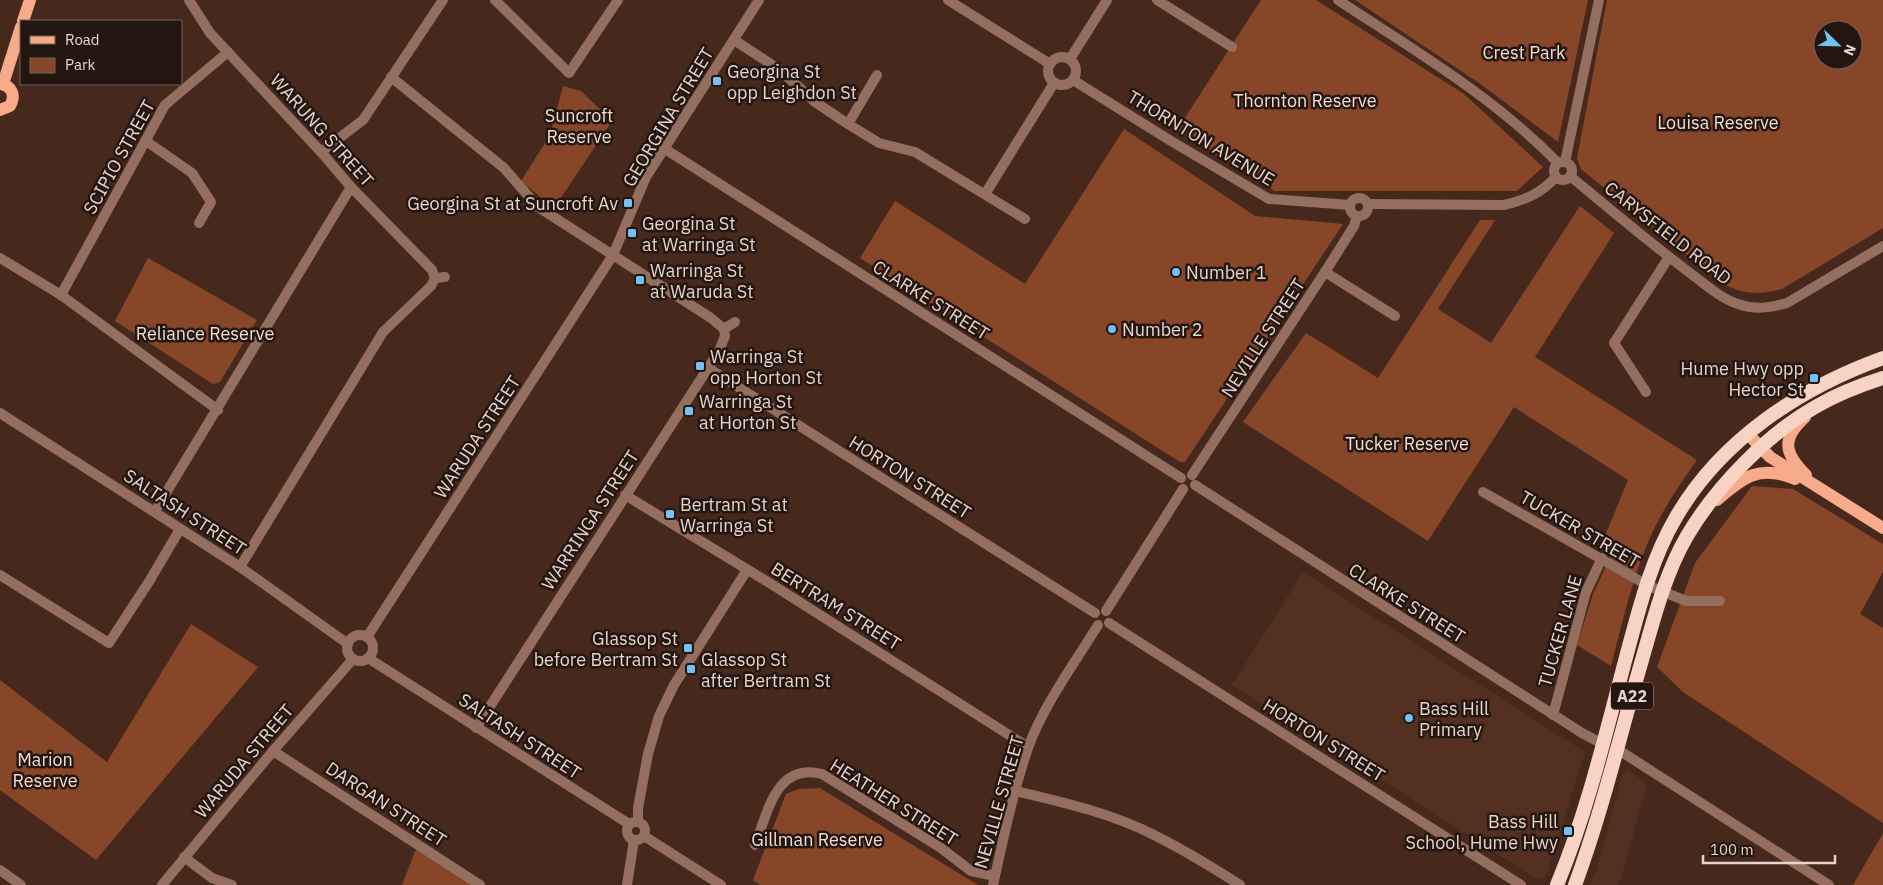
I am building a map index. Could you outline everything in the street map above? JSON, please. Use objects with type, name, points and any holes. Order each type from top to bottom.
[{"type":"highway","points":[[1858,367],[1883,351]]},
{"type":"highway","name":"A22","points":[[1557,885],[1580,823],[1638,612],[1659,553],[1674,520],[1699,483],[1723,456],[1777,410],[1858,367],[1883,358]]},
{"type":"highway","name":"A22","points":[[1575,885],[1597,821],[1662,592],[1687,537],[1702,512],[1727,480],[1760,448],[1797,419],[1816,406],[1845,392],[1883,378]]},
{"type":"main road","points":[[23,20],[30,0]]},
{"type":"main road","points":[[0,110],[10,106],[13,97],[11,89],[2,84],[20,30]]},
{"type":"main road","points":[[1816,406],[1794,429],[1787,446],[1790,457],[1818,488]]},
{"type":"main road","points":[[1748,434],[1770,457],[1883,528]]},
{"type":"main road","points":[[1702,512],[1746,477],[1759,472],[1774,472],[1818,488]]},
{"type":"street","name":"WARUNG STREET","points":[[189,0],[210,33],[322,152],[351,187],[440,277],[383,332],[240,567]]},
{"type":"street","points":[[322,152],[363,120],[443,0]]},
{"type":"street","points":[[495,0],[569,73],[618,0]]},
{"type":"street","name":"GEORGINA STREET","points":[[613,255],[646,178],[759,0]]},
{"type":"street","points":[[948,0],[1050,64]]},
{"type":"street","points":[[1070,59],[1107,0]]},
{"type":"street","points":[[1157,0],[1232,47]]},
{"type":"street","points":[[1338,0],[1469,86],[1562,162],[1572,168],[1570,176],[1565,180],[1556,177],[1554,169],[1562,162],[1600,0]]},
{"type":"street","points":[[734,40],[780,70],[815,102],[848,124],[879,143],[915,152],[1025,219]]},
{"type":"street","name":"SCIPIO STREET","points":[[61,295],[165,105],[228,52]]},
{"type":"street","points":[[1061,57],[1070,59],[1074,62],[1077,71],[1074,80],[1062,85],[1054,83],[1049,76],[1050,64],[1053,60],[1061,57]]},
{"type":"street","points":[[848,124],[877,76]]},
{"type":"street","points":[[391,77],[504,168],[538,207],[711,318],[724,329],[735,322]]},
{"type":"street","name":"THORNTON AVENUE","points":[[1074,80],[1171,141],[1269,198],[1350,204],[1359,197],[1368,204],[1504,205],[1526,200],[1536,195],[1556,177]]},
{"type":"street","points":[[985,194],[1054,83]]},
{"type":"street","points":[[146,141],[192,173],[211,202],[199,223]]},
{"type":"street","name":"CLARKE STREET","points":[[664,149],[1182,483]]},
{"type":"street","name":"CARYSFIELD ROAD","points":[[1570,176],[1669,257],[1716,292],[1732,302],[1757,308],[1770,308],[1787,303],[1883,246]]},
{"type":"street","points":[[155,511],[218,410],[351,187]]},
{"type":"street","points":[[1350,204],[1351,212],[1357,216],[1366,213],[1368,204]]},
{"type":"street","name":"NEVILLE STREET","points":[[1194,480],[1354,226],[1357,216]]},
{"type":"street","name":"WARUDA STREET","points":[[367,637],[613,255]]},
{"type":"street","points":[[1646,392],[1614,343],[1669,257]]},
{"type":"street","points":[[0,258],[61,295],[218,410]]},
{"type":"street","points":[[1325,272],[1395,316]]},
{"type":"street","name":"WARRINGA STREET","points":[[476,728],[708,368],[723,343],[724,329]]},
{"type":"street","name":"HORTON STREET","points":[[708,368],[1095,613]]},
{"type":"street","name":"SALTASH STREET","points":[[0,413],[240,567],[348,644]]},
{"type":"street","points":[[1106,611],[1186,474],[1194,480],[1190,490],[1182,483]]},
{"type":"street","name":"CLARKE STREET","points":[[1194,480],[1553,714],[1603,744]]},
{"type":"street","name":"TUCKER STREET","points":[[1482,492],[1662,592],[1686,601],[1720,601]]},
{"type":"street","name":"BERTRAM STREET","points":[[625,495],[1028,747]]},
{"type":"street","points":[[0,575],[108,643],[150,580],[180,529]]},
{"type":"street","name":"TUCKER LANE","points":[[1553,714],[1586,592],[1602,558]]},
{"type":"street","points":[[721,885],[639,838],[628,835],[627,829],[634,823],[658,716],[674,685],[747,570]]},
{"type":"street","points":[[1100,610],[1106,611],[1110,616],[1109,623],[1104,626],[1098,625],[1094,620],[1095,613],[1100,610]]},
{"type":"street","name":"HORTON STREET","points":[[1109,623],[1521,885]]},
{"type":"street","name":"NEVILLE STREET","points":[[994,880],[1028,747],[1049,706],[1098,625]]},
{"type":"street","points":[[364,635],[372,644],[371,655],[360,661],[353,659],[348,653],[348,644],[356,636],[364,635]]},
{"type":"street","name":"SALTASH STREET","points":[[368,658],[476,728],[634,823]]},
{"type":"street","name":"WARUDA STREET","points":[[162,885],[273,751],[353,659]]},
{"type":"street","points":[[1617,749],[1829,885]]},
{"type":"street","name":"DARGAN STREET","points":[[273,751],[480,885]]},
{"type":"street","name":"HEATHER STREET","points":[[755,845],[776,792],[784,781],[802,772],[811,771],[822,774],[941,848],[971,871],[994,880]]},
{"type":"street","points":[[1016,790],[1087,809],[1152,834],[1196,856],[1240,885]]},
{"type":"street","points":[[627,885],[639,838],[645,827],[634,823]]},
{"type":"street","points":[[184,857],[212,878],[232,885]]},
{"type":"street","points":[[0,870],[21,885]]},
{"type":"shaded area","name":"Bass Hill Primary","points":[[1303,572],[1585,752],[1546,877],[1539,880],[1232,685]]},
{"type":"shaded area","points":[[1628,770],[1647,785],[1622,876],[1618,885],[1590,885],[1596,871],[1623,773]]},
{"type":"green space","name":"Thornton Reserve","points":[[1261,0],[1316,0],[1464,94],[1543,167],[1517,191],[1275,191],[1177,130]]},
{"type":"green space","name":"Crest Park","points":[[1355,0],[1588,0],[1558,142],[1479,83]]},
{"type":"green space","name":"Louisa Reserve","points":[[1607,0],[1883,0],[1883,228],[1782,289],[1751,293],[1737,290],[1722,283],[1581,169],[1577,158]]},
{"type":"green space","name":"Suncroft Reserve","points":[[563,86],[581,91],[612,121],[554,208],[521,181],[550,135]]},
{"type":"green space","points":[[1124,129],[1255,216],[1343,224],[1185,462],[1180,462],[860,258],[895,201],[1025,284]]},
{"type":"green space","name":"Tucker Reserve","points":[[1580,206],[1614,233],[1535,357],[1697,460],[1667,505],[1645,549],[1632,587],[1611,666],[1577,645],[1593,594],[1613,551],[1602,543],[1628,480],[1514,407],[1428,541],[1243,422],[1306,333],[1378,378],[1480,220],[1495,220],[1438,309],[1491,343]]},
{"type":"green space","name":"Reliance Reserve","points":[[148,258],[257,320],[220,382],[213,384],[115,321]]},
{"type":"green space","points":[[1752,486],[1793,489],[1883,544],[1883,572],[1860,614],[1883,628],[1883,823],[1683,692],[1657,667],[1695,563]]},
{"type":"green space","name":"Marion Reserve","points":[[191,624],[258,667],[96,860],[0,790],[0,680],[107,762]]},
{"type":"green space","name":"Gillman Reserve","points":[[820,788],[978,885],[760,885],[753,880],[786,794],[799,789]]},
{"type":"green space","points":[[1883,833],[1883,885],[1853,885]]},
{"type":"green space","points":[[416,849],[473,885],[402,885]]},
{"type":"place","name":"Georgina St opp Leighdon St","points":[[717,81]]},
{"type":"place","name":"Georgina St at Suncroft Av","points":[[628,203]]},
{"type":"place","name":"Georgina St at Warringa St","points":[[632,233]]},
{"type":"place","name":"Number 1","points":[[1176,272]]},
{"type":"place","name":"Warringa St at Waruda St","points":[[640,280]]},
{"type":"place","name":"Number 2","points":[[1112,329]]},
{"type":"place","name":"Warringa St opp Horton St","points":[[700,366]]},
{"type":"place","name":"Hume Hwy opp Hector St","points":[[1814,378]]},
{"type":"place","name":"Warringa St at Horton St","points":[[689,411]]},
{"type":"place","name":"Bertram St at Warringa St","points":[[670,514]]},
{"type":"place","name":"Glassop St before Bertram St","points":[[688,648]]},
{"type":"place","name":"Glassop St after Bertram St","points":[[691,669]]},
{"type":"place","name":"Bass Hill Primary","points":[[1409,718]]},
{"type":"place","name":"Bass Hill School, Hume Hwy","points":[[1568,831]]}]
